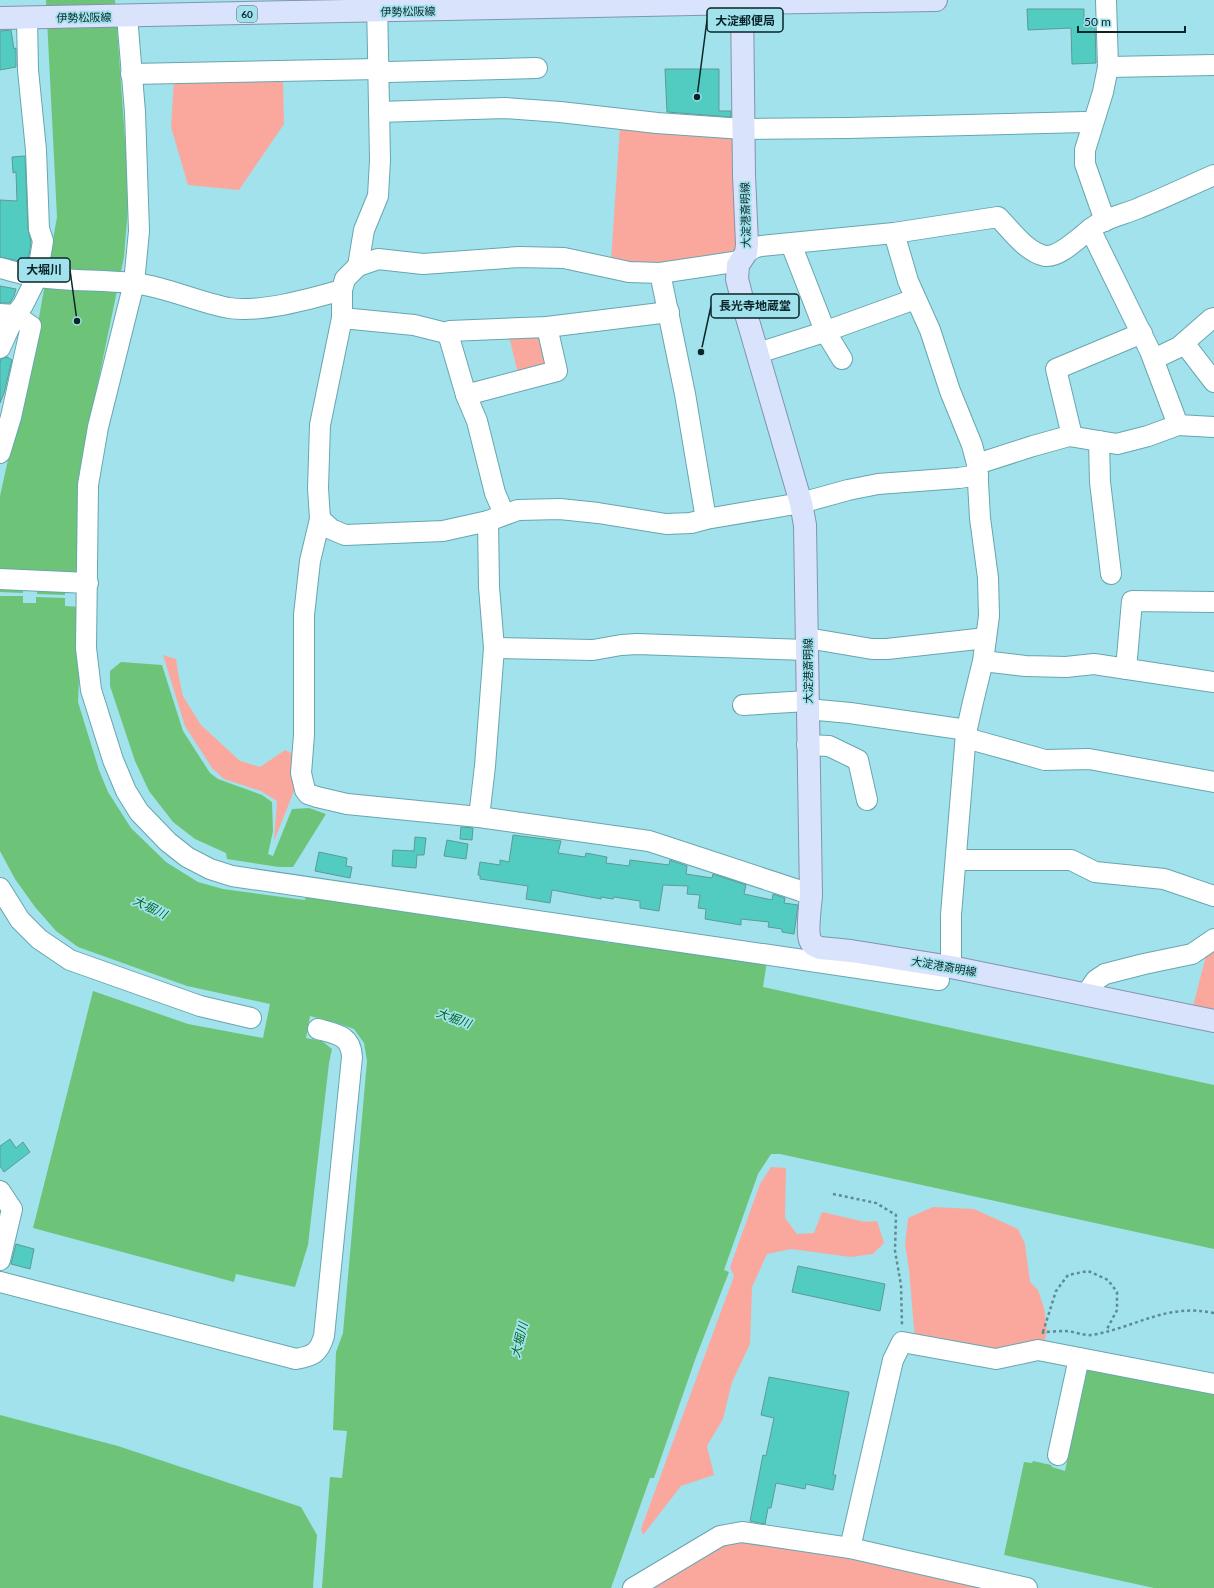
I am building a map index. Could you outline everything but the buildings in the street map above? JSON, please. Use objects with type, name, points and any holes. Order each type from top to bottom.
[{"type":"main road","name":"伊勢松阪線","points":[[0,18],[122,16],[377,6],[936,0]]},
{"type":"main road","name":"大淀港斎明線","points":[[742,1],[743,129],[747,244],[737,269],[737,279],[801,503],[805,525],[810,896],[809,938],[812,944],[816,946],[945,973],[1086,994],[1214,1021]]},
{"type":"street","points":[[1106,0],[1108,67],[1103,92],[1085,150],[1085,164],[1097,225],[1154,359],[1178,425]]},
{"type":"street","points":[[358,266],[364,230],[378,196],[380,160],[377,6]]},
{"type":"street","points":[[122,16],[135,112],[139,231],[134,283],[98,427],[88,485],[88,583],[86,648],[91,690],[113,760],[126,791],[139,812],[168,842],[198,864],[232,876],[272,881],[321,890],[945,973],[957,860],[967,734],[983,661],[989,616],[988,578],[980,518],[978,469],[972,445],[950,391],[930,330],[908,281],[894,233]]},
{"type":"street","points":[[0,348],[8,315],[23,305],[37,277],[43,241],[39,229],[36,150],[28,70],[32,18]]},
{"type":"street","points":[[1108,67],[1214,65]]},
{"type":"street","points":[[131,74],[378,68],[388,72],[537,68]]},
{"type":"street","points":[[379,112],[505,108],[560,112],[656,123],[743,129],[1085,122],[1092,124]]},
{"type":"street","points":[[810,896],[801,891],[649,841],[479,817],[346,804],[308,794],[305,790],[302,773],[304,735],[304,615],[310,561],[320,519],[318,488],[320,425],[342,318],[342,290],[346,280],[358,266],[378,259],[424,264],[519,257],[564,258],[629,272],[660,273],[743,257],[754,248],[761,246],[894,233],[998,217],[1026,245],[1035,252],[1046,256],[1064,250],[1097,225],[1180,191],[1214,175]]},
{"type":"street","points":[[791,244],[825,331],[842,359]]},
{"type":"street","points":[[0,268],[37,277],[134,283],[230,308],[253,309],[306,301],[342,290]]},
{"type":"street","points":[[660,273],[685,394],[706,519]]},
{"type":"street","points":[[758,353],[916,299]]},
{"type":"street","points":[[342,318],[414,325],[446,333],[450,331],[547,327],[668,312]]},
{"type":"street","points":[[0,453],[11,417],[31,326],[8,315]]},
{"type":"street","points":[[1154,359],[1179,347],[1214,318]]},
{"type":"street","points":[[466,395],[557,371],[547,327]]},
{"type":"street","points":[[446,333],[449,337],[466,395],[477,421],[495,493],[496,518],[489,587],[494,648],[485,766],[479,817]]},
{"type":"street","points":[[1072,436],[1056,368],[1142,333]]},
{"type":"street","points":[[1184,343],[1214,382]]},
{"type":"street","points":[[320,519],[331,529],[345,535],[443,531],[496,518],[518,510],[560,509],[598,513],[666,524],[691,523],[706,519],[801,503],[848,490],[878,484],[959,478],[1033,446],[1069,436],[1117,444],[1148,436],[1178,425],[1214,427]]},
{"type":"street","points":[[1099,441],[1100,482],[1111,574]]},
{"type":"street","points":[[0,579],[88,583]]},
{"type":"street","points":[[1126,669],[1132,601],[1214,602]]},
{"type":"street","points":[[494,648],[593,650],[637,644],[806,644],[887,649],[986,638]]},
{"type":"street","points":[[983,661],[1025,666],[1066,667],[1094,664],[1214,682]]},
{"type":"street","points":[[743,705],[807,705],[967,734],[1045,760],[1090,759],[1214,782]]},
{"type":"street","points":[[807,745],[829,746],[858,760],[867,800]]},
{"type":"street","points":[[957,860],[1071,860],[1095,872],[1164,879],[1214,896]]},
{"type":"street","points":[[0,888],[20,920],[39,939],[70,960],[200,1006],[251,1018]]},
{"type":"street","points":[[1086,994],[1096,980],[1105,974],[1192,954],[1214,939]]},
{"type":"street","points":[[0,1282],[296,1359],[311,1356],[321,1347],[324,1336],[352,1050],[349,1043],[343,1038],[336,1034],[318,1029]]},
{"type":"street","points":[[0,1191],[12,1209],[0,1260]]},
{"type":"street","points":[[850,1548],[893,1360],[902,1342],[996,1359],[1040,1341],[1079,1358],[1214,1384]]},
{"type":"street","points":[[1058,1455],[1079,1358]]},
{"type":"street","points":[[633,1588],[720,1536],[742,1532],[850,1548],[1027,1588]]},
{"type":"path","points":[[833,1194],[876,1203],[896,1215],[895,1251],[901,1285],[902,1342]]},
{"type":"path","points":[[1040,1341],[1056,1292],[1068,1275],[1088,1271],[1108,1280],[1117,1292],[1117,1310],[1106,1331]]},
{"type":"path","points":[[1040,1341],[1066,1331],[1090,1335],[1170,1312],[1198,1310],[1214,1313]]},
{"type":"shaded area","points":[[278,76],[283,83],[284,124],[239,190],[188,185],[171,127],[174,80]]},
{"type":"shaded area","points":[[620,126],[736,134],[740,248],[732,258],[661,268],[611,261]]},
{"type":"shaded area","points":[[541,331],[553,369],[519,378],[508,332]]},
{"type":"shaded area","points":[[163,655],[176,659],[183,696],[201,725],[240,761],[260,767],[285,750],[295,755],[294,791],[274,841],[277,801],[261,791],[224,779],[212,768],[185,726]]},
{"type":"shaded area","points":[[1214,948],[1214,1015],[1192,1010],[1207,952]]},
{"type":"shaded area","points":[[771,1167],[786,1168],[785,1218],[797,1234],[814,1233],[822,1212],[865,1222],[877,1221],[884,1243],[873,1254],[851,1257],[791,1249],[767,1254],[752,1287],[750,1344],[732,1382],[723,1419],[707,1446],[714,1475],[681,1486],[643,1535],[641,1529],[734,1276],[730,1267],[760,1184]]},
{"type":"shaded area","points":[[933,1207],[974,1209],[1018,1229],[1025,1244],[1030,1282],[1038,1290],[1044,1308],[1047,1331],[1043,1347],[1000,1356],[915,1340],[909,1269],[905,1245],[908,1218]]},
{"type":"shaded area","points":[[720,1536],[1026,1588],[633,1588]]},
{"type":"water","points":[[46,0],[115,0],[129,195],[124,257],[79,474],[77,511],[84,574],[0,576],[0,496],[38,323],[57,217]]},
{"type":"water","points":[[0,583],[65,586],[65,595],[37,594],[37,590],[23,589],[23,593],[0,592]]},
{"type":"water","points":[[0,596],[23,596],[23,603],[36,603],[36,597],[65,598],[65,606],[82,607],[78,702],[99,770],[108,792],[131,828],[166,862],[198,882],[223,889],[305,900],[306,895],[369,904],[369,907],[605,938],[604,942],[767,961],[763,987],[1214,1085],[1214,1249],[780,1154],[771,1154],[758,1174],[724,1270],[729,1272],[696,1357],[654,1478],[650,1478],[611,1588],[322,1588],[330,1477],[342,1478],[347,1431],[333,1430],[336,1352],[343,1333],[367,1061],[364,1043],[354,1029],[310,1016],[306,1038],[322,1041],[332,1049],[329,1063],[308,1245],[295,1287],[236,1274],[234,1282],[33,1228],[93,991],[188,1024],[263,1038],[270,1004],[187,986],[78,947],[56,931],[35,907],[15,879],[0,851]]},
{"type":"water","points":[[121,662],[162,665],[183,731],[210,773],[218,779],[262,795],[272,802],[273,831],[268,854],[273,856],[292,809],[309,808],[326,814],[293,867],[279,867],[227,859],[226,853],[195,839],[173,822],[149,791],[135,761],[110,686],[110,671]]},
{"type":"water","points":[[1088,1367],[1214,1393],[1214,1588],[1154,1588],[1004,1555],[1024,1462],[1032,1463],[1033,1461],[1051,1465],[1052,1467],[1065,1471]]},
{"type":"water","points":[[0,1415],[118,1446],[301,1507],[317,1535],[313,1588],[0,1588]]},
{"type":"place","name":"大淀郵便局","points":[[697,97]]},
{"type":"place","name":"大堀川","points":[[77,321]]},
{"type":"place","name":"長光寺地蔵堂","points":[[701,352]]}]
